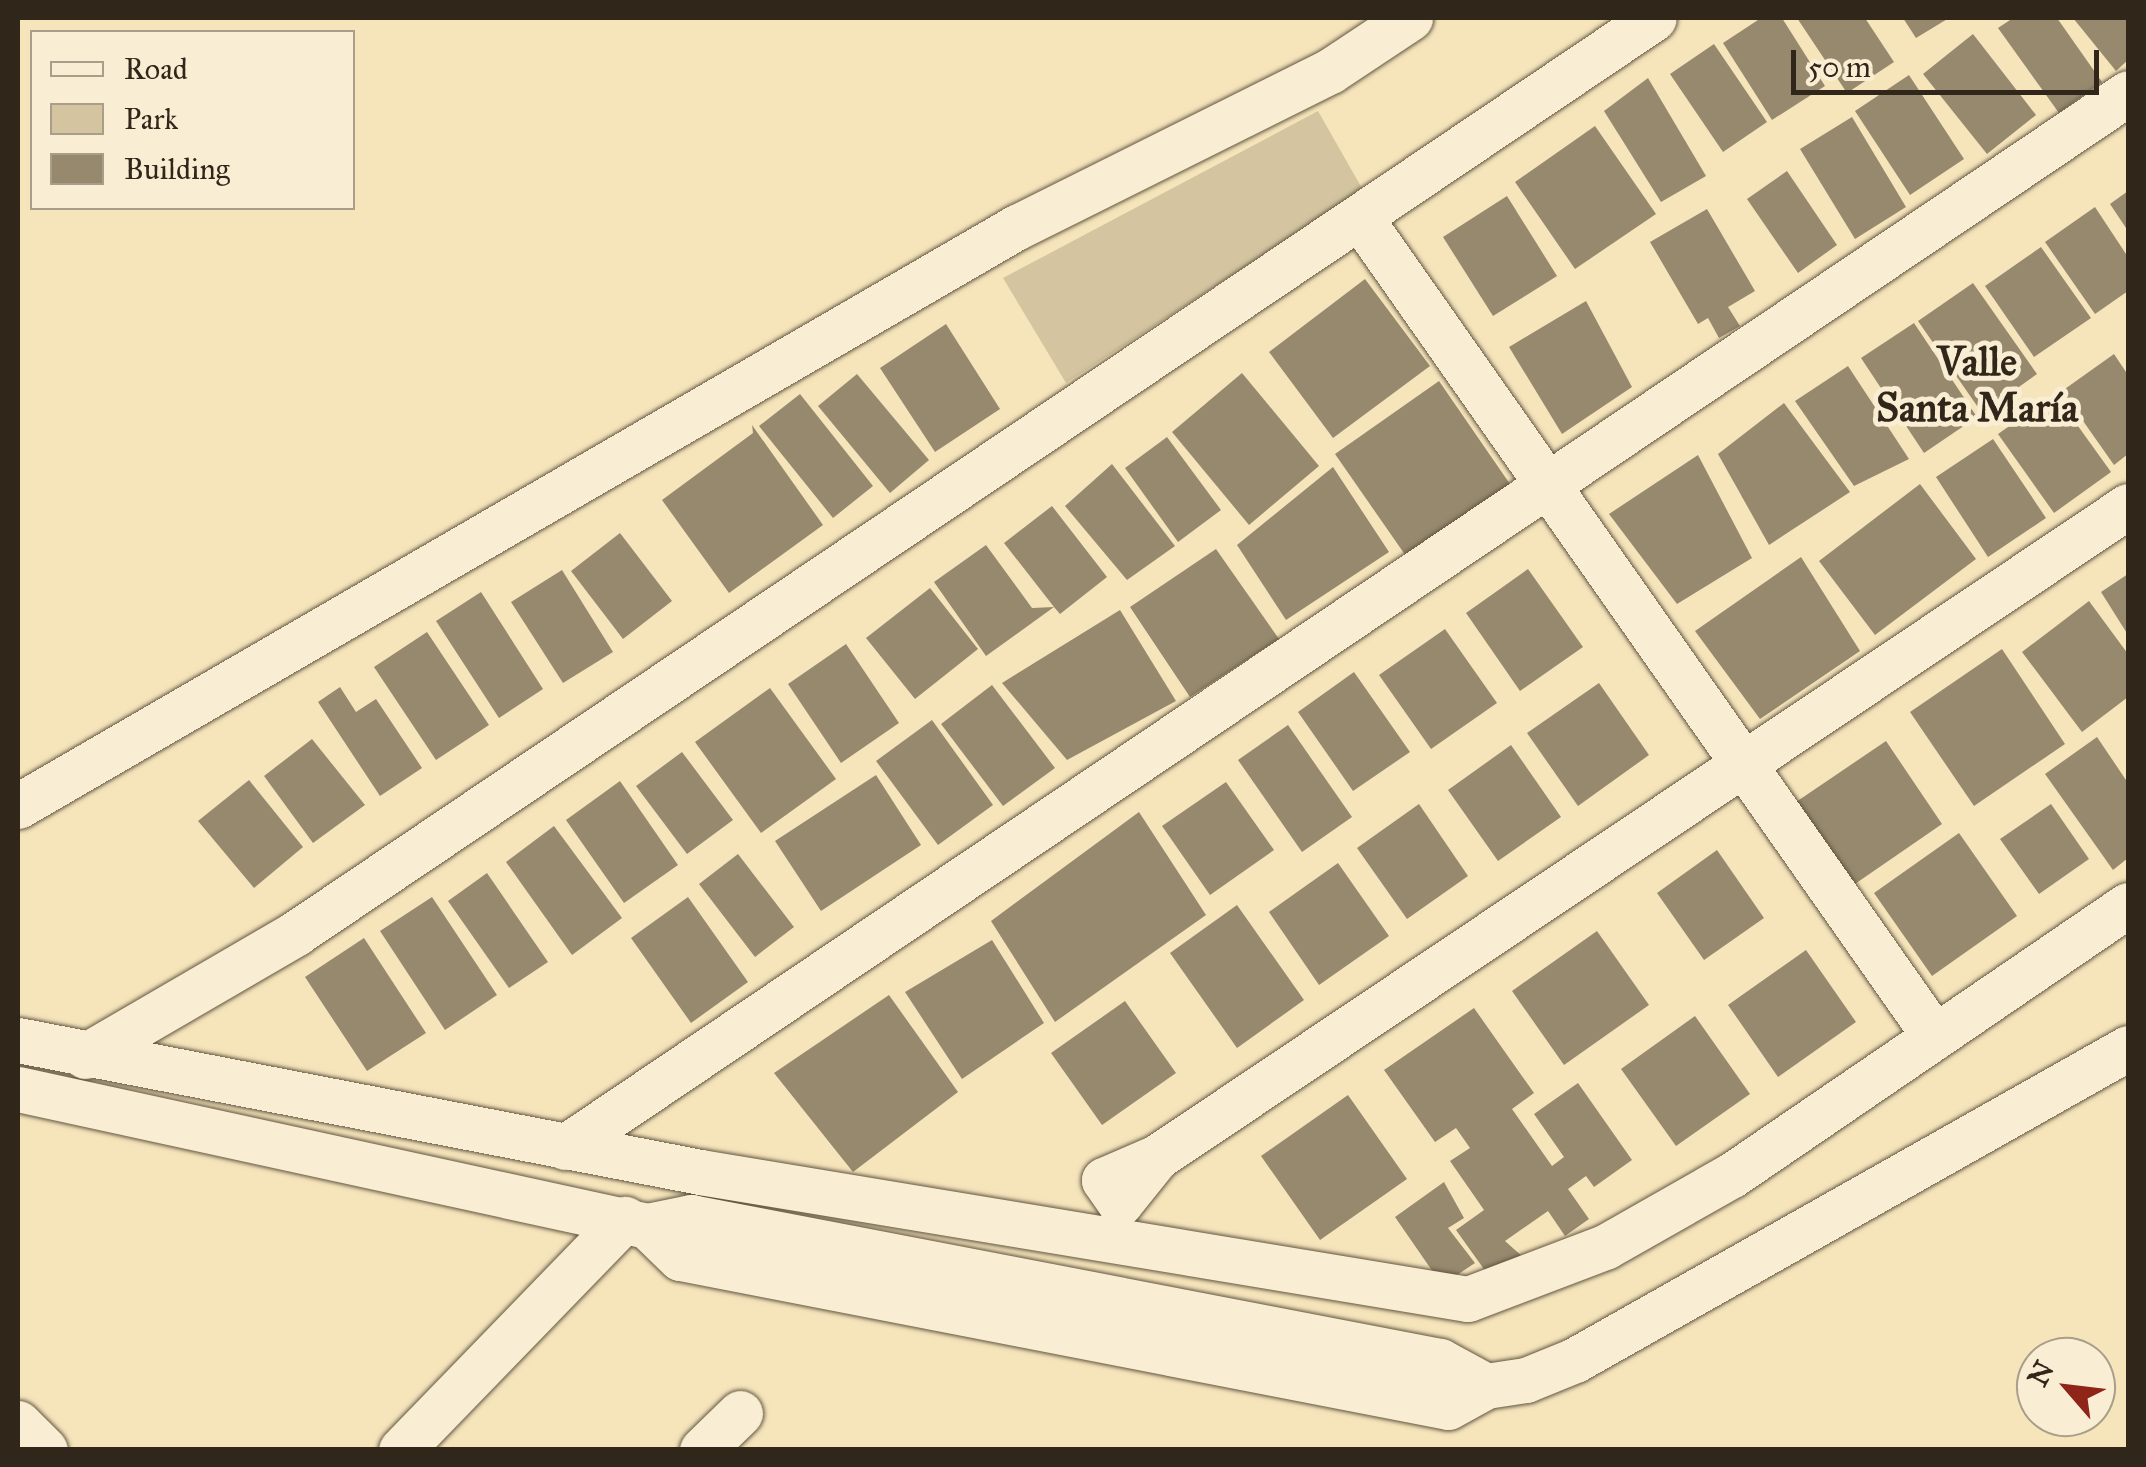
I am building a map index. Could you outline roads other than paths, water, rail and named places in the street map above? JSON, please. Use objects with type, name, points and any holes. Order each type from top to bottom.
[{"type":"street","points":[[18,806],[1000,237],[1330,70],[1410,18]]},
{"type":"street","points":[[85,1056],[296,933],[1362,219],[1654,18]]},
{"type":"street","points":[[565,1147],[2128,93]]},
{"type":"street","points":[[1362,219],[1747,761],[1936,1037]]},
{"type":"street","points":[[1157,1158],[2128,506]]},
{"type":"street","points":[[18,1040],[565,1147],[1468,1299],[1605,1246],[1684,1202],[2128,905]]},
{"type":"street","points":[[18,1089],[636,1222],[680,1258],[1448,1407],[1486,1386],[1526,1380],[1575,1360],[2128,1048]]},
{"type":"street","points":[[400,1450],[636,1222]]},
{"type":"street","points":[[702,1450],[740,1414]]},
{"type":"street","points":[[18,1423],[45,1450]]},
{"type":"district","name":"Valle Santa María","points":[[1977,385]]}]
